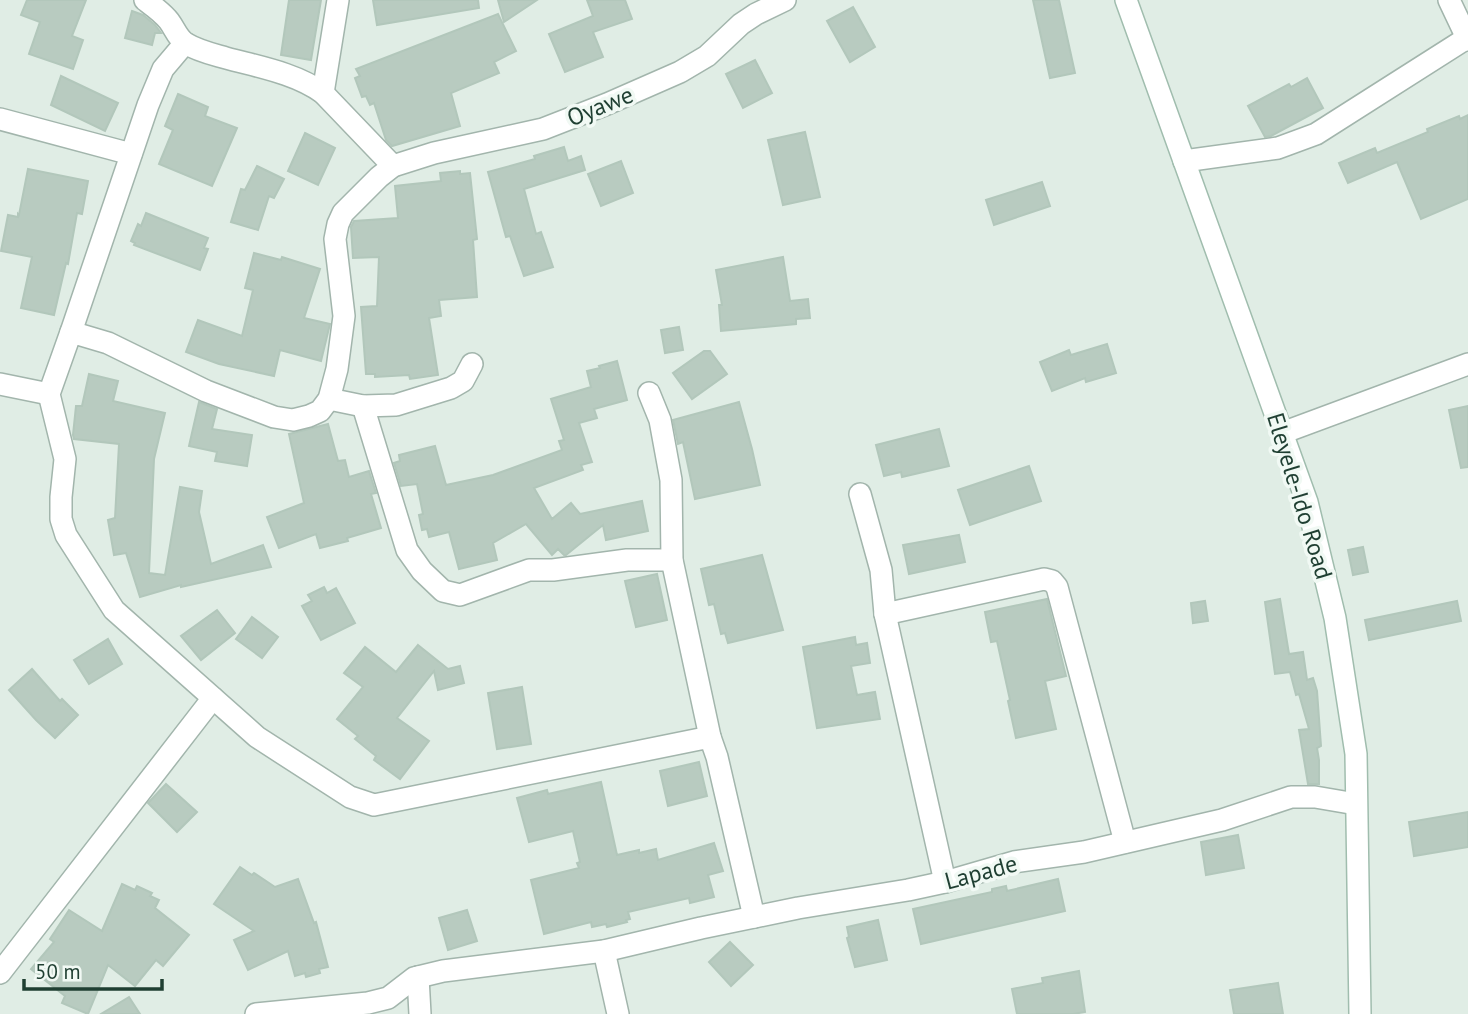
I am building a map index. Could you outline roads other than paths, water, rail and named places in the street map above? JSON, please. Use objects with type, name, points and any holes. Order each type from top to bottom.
[{"type":"street","points":[[71,332],[108,343],[205,391],[274,417],[293,420],[320,411],[329,399],[337,369],[344,316],[335,239],[338,224],[343,213],[393,166],[314,86],[297,78],[203,52],[185,43],[169,21],[145,0]]},
{"type":"street","points":[[323,93],[338,0]]},
{"type":"street","name":"Oyawe","points":[[393,166],[434,153],[543,129],[607,104],[680,72],[707,56],[741,24],[785,0]]},
{"type":"street","name":"Eleyele-Ido Road","points":[[1126,0],[1307,502],[1335,618],[1356,754],[1360,1014]]},
{"type":"street","points":[[1184,161],[1278,148],[1316,134],[1467,39],[1449,0]]},
{"type":"street","points":[[185,43],[163,69],[148,105],[49,394],[65,459],[61,519],[66,535],[114,610],[257,737],[350,797],[374,805],[710,737]]},
{"type":"street","points":[[0,119],[131,154]]},
{"type":"street","points":[[329,399],[363,406],[396,405],[451,388],[464,381],[472,364]]},
{"type":"street","points":[[1282,433],[1468,364]]},
{"type":"street","points":[[0,384],[49,394]]},
{"type":"street","points":[[649,393],[660,420],[671,480],[672,560],[710,737],[754,917]]},
{"type":"street","points":[[363,406],[407,550],[422,571],[443,591],[460,595],[529,570],[553,570],[626,559],[672,560]]},
{"type":"street","points":[[860,494],[881,570],[885,614],[945,882]]},
{"type":"street","points":[[885,614],[1044,579],[1052,581],[1057,587],[1125,842]]},
{"type":"street","points":[[0,973],[213,698]]},
{"type":"street","name":"Lapade","points":[[418,977],[443,971],[604,951],[798,908],[908,890],[1014,862],[1084,852],[1222,820],[1292,797],[1315,797],[1356,804]]},
{"type":"street","points":[[604,951],[618,1014]]},
{"type":"street","points":[[256,1014],[368,1003],[388,998],[418,977],[420,1014]]}]
